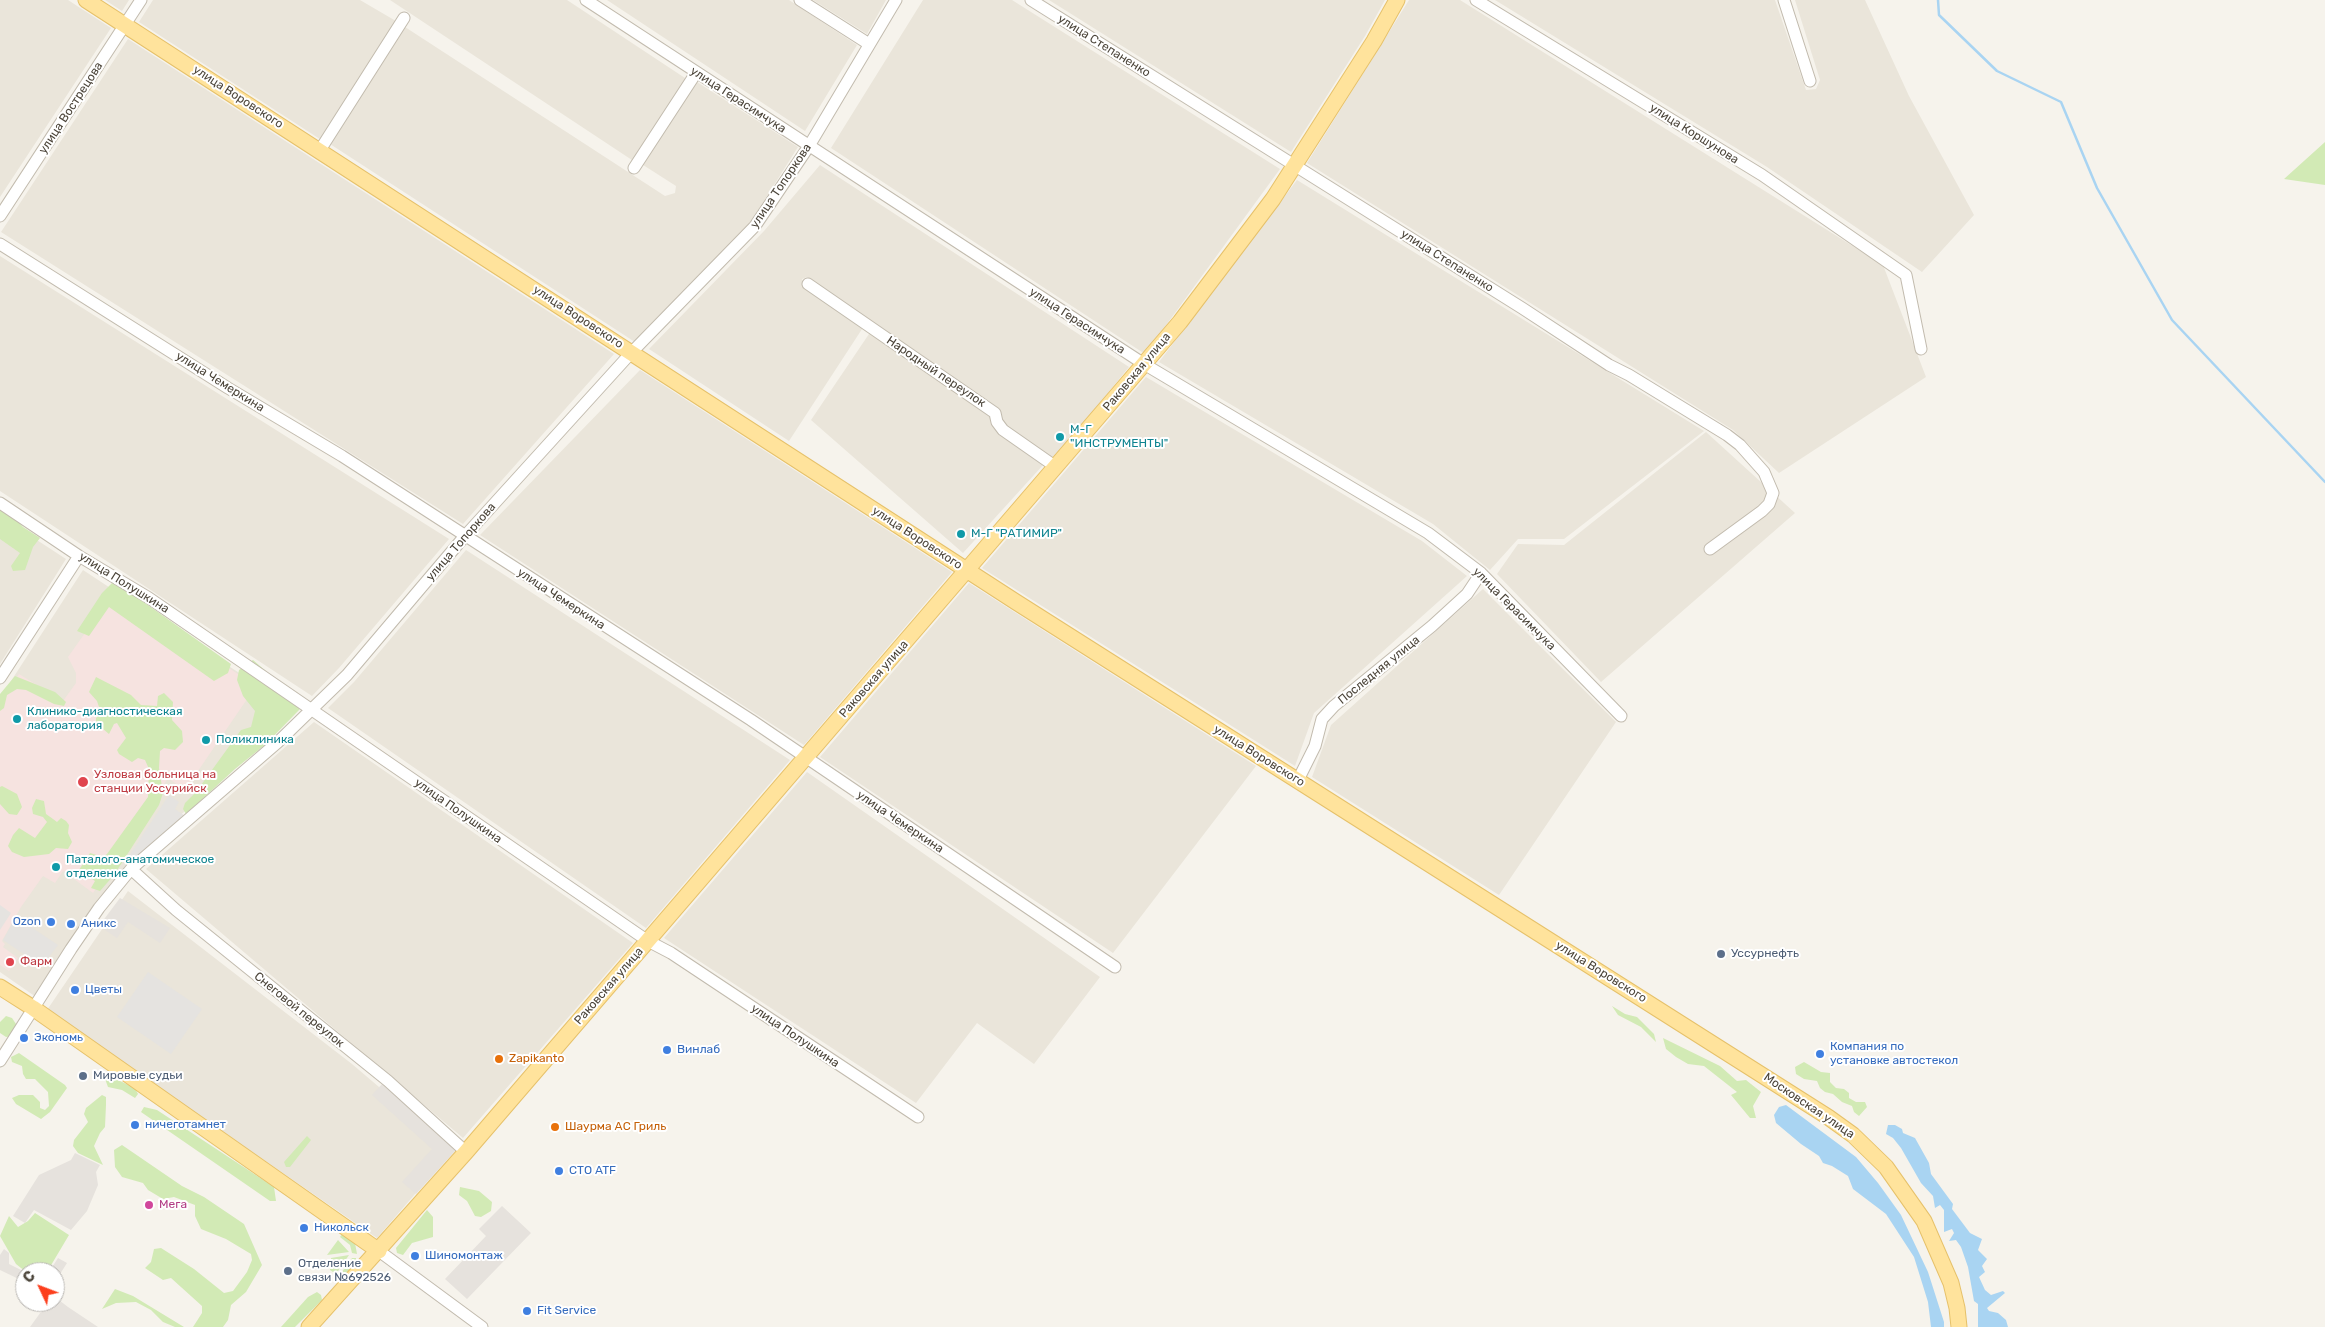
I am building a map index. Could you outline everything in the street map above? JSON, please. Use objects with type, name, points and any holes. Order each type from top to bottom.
[{"type":"main road","name":"улица Воровского","points":[[86,0],[968,571],[1753,1068]]},
{"type":"main road","name":"Раковская улица","points":[[309,1327],[466,1152],[968,571],[1144,364],[1225,264],[1294,166],[1374,41],[1397,0]]},
{"type":"main road","points":[[0,988],[33,1008],[379,1251]]},
{"type":"main road","name":"Московская улица","points":[[1753,1068],[1853,1135],[1886,1167],[1903,1188],[1924,1221],[1941,1256],[1951,1283],[1959,1327]]},
{"type":"street","name":"улица Вострецова","points":[[0,216],[141,0]]},
{"type":"street","name":"улица Герасимчука","points":[[586,0],[1144,364],[1428,533],[1481,573],[1622,716]]},
{"type":"street","points":[[800,0],[869,44]]},
{"type":"street","name":"улица Топоркова","points":[[0,1061],[99,908],[131,869],[313,709],[347,675],[464,537],[632,353],[755,226],[809,146],[896,0]]},
{"type":"street","name":"улица Степаненко","points":[[1030,0],[1608,365],[1629,374],[1740,445],[1764,472],[1773,493],[1772,498],[1762,511],[1710,549]]},
{"type":"street","name":"улица Коршунова","points":[[1476,0],[1762,176],[1906,275],[1921,349]]},
{"type":"street","points":[[1784,0],[1810,81]]},
{"type":"street","points":[[320,150],[404,18]]},
{"type":"street","points":[[634,168],[696,73]]},
{"type":"street","name":"улица Чемеркина","points":[[0,244],[228,388],[342,456],[464,537],[751,720],[805,759],[1115,967]]},
{"type":"street","name":"Народный переулок","points":[[808,284],[995,413],[997,422],[1002,430],[1056,467]]},
{"type":"street","name":"улица Полушкина","points":[[0,503],[79,556],[150,598],[648,941],[671,953],[918,1117]]},
{"type":"street","points":[[0,678],[79,556]]},
{"type":"street","name":"Последняя улица","points":[[1298,780],[1315,746],[1322,720],[1334,706],[1424,633],[1467,594],[1481,573]]},
{"type":"street","name":"Снеговой переулок","points":[[131,869],[176,910],[388,1081],[466,1152]]},
{"type":"street","points":[[379,1251],[482,1327]]},
{"type":"shaded area","points":[[0,0],[68,0],[111,28],[0,197]]},
{"type":"shaded area","points":[[105,0],[129,0],[122,11]]},
{"type":"shaded area","points":[[153,0],[360,0],[401,24],[326,143],[139,22]]},
{"type":"shaded area","points":[[390,0],[567,0],[688,80],[635,162]]},
{"type":"shaded area","points":[[607,0],[789,0],[857,45],[805,131]]},
{"type":"shaded area","points":[[813,0],[886,0],[867,34]]},
{"type":"shaded area","points":[[923,0],[1012,0],[1280,169],[1145,354],[831,148]]},
{"type":"shaded area","points":[[1049,0],[1385,0],[1365,36],[1291,152]]},
{"type":"shaded area","points":[[1409,0],[1460,0],[1883,265],[1926,377],[1779,473],[1733,430],[1307,163]]},
{"type":"shaded area","points":[[1495,0],[1775,0],[1806,90],[1816,89],[1820,80],[1795,0],[1865,0],[1909,96],[1974,215],[1922,272],[1767,167]]},
{"type":"shaded area","points":[[405,27],[665,196],[675,193],[676,186],[640,163],[697,82],[798,147],[750,223],[638,344],[330,144]]},
{"type":"shaded area","points":[[128,39],[614,354],[463,524],[1,232]]},
{"type":"shaded area","points":[[820,165],[1129,367],[1052,462],[1007,427],[998,412],[807,277],[802,279],[803,285],[864,326],[789,441],[649,349],[764,231]]},
{"type":"shaded area","points":[[1297,180],[1704,431],[1564,539],[1518,539],[1490,570],[1433,524],[1159,362]]},
{"type":"shaded area","points":[[0,256],[449,539],[339,668],[312,696],[0,491]]},
{"type":"shaded area","points":[[871,331],[990,414],[1044,464],[963,553],[811,420]]},
{"type":"shaded area","points":[[640,370],[952,572],[804,745],[480,535]]},
{"type":"shaded area","points":[[1146,377],[1422,541],[1467,576],[1314,713],[1295,766],[982,568]]},
{"type":"shaded area","points":[[1706,432],[1795,513],[1601,682],[1497,574],[1518,544],[1564,545]]},
{"type":"shaded area","points":[[0,516],[66,559],[0,664]]},
{"type":"shaded area","points":[[466,550],[790,760],[646,928],[328,708],[354,682]]},
{"type":"shaded area","name":"Узловая больница на станции Уссурийск","points":[[83,570],[297,711],[128,862],[36,997],[0,972],[0,698]]},
{"type":"shaded area","points":[[969,583],[1256,766],[1113,953],[820,757]]},
{"type":"shaded area","points":[[1483,589],[1616,722],[1499,895],[1312,777],[1331,725]]},
{"type":"shaded area","name":"Узловая больница на станции Уссурийск","points":[[114,592],[256,686],[185,790],[168,778],[117,855],[119,856],[93,893],[63,871],[55,883],[43,876],[21,907],[2,941],[5,944],[3,947],[18,958],[9,971],[0,965],[0,704],[19,674],[63,701],[76,683],[76,673],[68,657]]},
{"type":"shaded area","points":[[314,722],[633,943],[463,1138],[146,869]]},
{"type":"shaded area","points":[[807,772],[1100,977],[1034,1064],[977,1023],[916,1103],[664,938]]},
{"type":"shaded area","points":[[169,795],[179,802],[175,809],[185,816],[135,862],[129,856]]},
{"type":"shaded area","points":[[128,891],[352,1064],[453,1150],[377,1238],[47,1010]]},
{"type":"shaded area","points":[[120,898],[170,928],[160,943],[128,922],[117,938],[99,926]]},
{"type":"shaded area","points":[[0,905],[11,913],[0,930]]},
{"type":"shaded area","points":[[16,917],[58,945],[42,966],[3,940]]},
{"type":"shaded area","points":[[148,972],[202,1009],[171,1054],[117,1017]]},
{"type":"shaded area","points":[[382,1084],[456,1150],[416,1194],[402,1182],[432,1149],[372,1095]]},
{"type":"shaded area","points":[[75,1153],[100,1165],[96,1172],[98,1185],[87,1211],[71,1230],[34,1210],[25,1223],[13,1216],[39,1175],[71,1160]]},
{"type":"shaded area","points":[[502,1206],[531,1233],[467,1299],[445,1279],[486,1236],[479,1229]]},
{"type":"shaded area","points":[[4,1249],[9,1253],[9,1264],[15,1267],[15,1277],[0,1270],[0,1255]]},
{"type":"shaded area","points":[[58,1258],[67,1263],[65,1266],[65,1262],[55,1262]]},
{"type":"shaded area","points":[[65,1305],[98,1327],[30,1327],[41,1312],[65,1312]]},
{"type":"green space","points":[[2325,142],[2325,185],[2284,179]]},
{"type":"green space","points":[[0,507],[15,518],[23,527],[40,538],[33,547],[25,570],[13,571],[11,566],[20,553],[0,539]]},
{"type":"green space","points":[[112,583],[138,598],[231,664],[228,673],[214,681],[109,607],[89,636],[77,631],[102,593]]},
{"type":"green space","points":[[253,660],[267,672],[260,679],[290,698],[300,709],[266,744],[235,769],[186,814],[183,809],[185,803],[196,792],[241,730],[251,727],[255,711],[243,696],[237,680],[239,670]]},
{"type":"green space","points":[[15,676],[55,692],[66,702],[64,706],[54,704],[26,690],[17,689],[7,695],[4,708],[0,711],[0,694]]},
{"type":"green space","points":[[96,677],[131,695],[141,705],[157,706],[158,696],[164,693],[173,702],[172,720],[182,731],[183,742],[175,750],[164,748],[160,751],[159,768],[163,793],[159,805],[114,875],[100,891],[91,888],[95,881],[79,870],[90,853],[103,857],[107,854],[148,797],[149,769],[145,760],[138,758],[132,762],[119,754],[117,750],[126,738],[117,723],[114,724],[109,734],[96,723],[96,718],[101,713],[97,701],[89,692]]},
{"type":"green space","points":[[2,786],[17,794],[22,807],[17,815],[9,814],[0,804],[0,787]]},
{"type":"green space","points":[[36,799],[44,801],[46,814],[57,822],[61,818],[69,825],[68,833],[72,842],[68,849],[56,848],[49,854],[24,857],[12,852],[8,846],[19,828],[35,838],[47,822],[43,817],[33,814],[32,808]]},
{"type":"green space","points":[[1612,1006],[1625,1014],[1637,1017],[1654,1034],[1656,1042],[1641,1027],[1618,1015]]},
{"type":"green space","points":[[6,1016],[12,1018],[18,1027],[13,1036],[6,1037],[0,1033],[0,1022]]},
{"type":"green space","points":[[1663,1038],[1720,1066],[1737,1081],[1746,1080],[1761,1092],[1753,1106],[1756,1118],[1750,1118],[1731,1095],[1737,1092],[1704,1066],[1688,1064],[1676,1057],[1666,1049]]},
{"type":"green space","points":[[19,1053],[67,1088],[50,1112],[41,1119],[16,1104],[12,1098],[19,1095],[33,1095],[40,1102],[40,1108],[45,1110],[49,1106],[48,1092],[35,1079],[26,1079],[22,1066],[12,1062],[11,1057]]},
{"type":"green space","points":[[1804,1062],[1821,1072],[1830,1073],[1830,1082],[1836,1088],[1844,1089],[1849,1093],[1849,1098],[1856,1102],[1865,1102],[1867,1107],[1859,1116],[1854,1112],[1852,1106],[1820,1088],[1817,1081],[1804,1079],[1796,1074],[1795,1067]]},
{"type":"green space","points":[[107,1075],[135,1088],[138,1094],[135,1098],[122,1090],[108,1087],[104,1076]]},
{"type":"green space","points":[[102,1095],[106,1097],[105,1127],[94,1146],[103,1165],[78,1153],[73,1146],[74,1140],[88,1122],[84,1114],[86,1108]]},
{"type":"green space","points":[[144,1107],[157,1110],[274,1187],[276,1201],[270,1201],[141,1112]]},
{"type":"green space","points":[[307,1136],[311,1140],[290,1167],[286,1167],[284,1162]]},
{"type":"green space","points":[[122,1145],[182,1186],[204,1197],[244,1224],[262,1265],[246,1292],[231,1305],[228,1320],[223,1327],[193,1327],[202,1313],[202,1306],[171,1278],[163,1280],[145,1268],[151,1262],[154,1249],[161,1248],[194,1269],[224,1293],[233,1291],[247,1272],[252,1260],[251,1254],[226,1239],[201,1229],[195,1216],[195,1205],[174,1197],[163,1199],[148,1190],[143,1183],[122,1177],[115,1167],[114,1150]]},
{"type":"green space","points":[[460,1187],[479,1191],[492,1202],[491,1211],[481,1217],[475,1216],[467,1201],[459,1195]]},
{"type":"green space","points":[[427,1210],[433,1217],[433,1237],[412,1243],[403,1255],[397,1253],[396,1248]]},
{"type":"green space","points":[[35,1213],[69,1235],[53,1262],[15,1262],[0,1236],[9,1216],[18,1227],[28,1221]]},
{"type":"green space","points":[[342,1234],[355,1243],[357,1254],[352,1253],[350,1245],[340,1237]]},
{"type":"green space","points":[[338,1240],[349,1252],[327,1255]]},
{"type":"green space","points":[[349,1255],[336,1274],[330,1270],[331,1258]]},
{"type":"green space","points":[[352,1258],[356,1258],[356,1261],[342,1279],[339,1276]]},
{"type":"green space","points":[[115,1289],[133,1296],[184,1327],[175,1327],[163,1322],[151,1310],[136,1302],[116,1303],[102,1309]]},
{"type":"green space","points":[[317,1292],[321,1295],[322,1300],[295,1327],[281,1327],[308,1297]]},
{"type":"water","points":[[1786,1105],[1856,1157],[1901,1215],[1928,1272],[1944,1327],[1931,1327],[1928,1302],[1914,1257],[1886,1214],[1853,1189],[1848,1176],[1823,1163],[1819,1156],[1776,1123],[1774,1115],[1779,1107]]},
{"type":"water","points":[[1888,1125],[1895,1125],[1902,1129],[1903,1133],[1915,1138],[1929,1163],[1931,1174],[1953,1204],[1952,1209],[1970,1233],[1982,1239],[1978,1250],[1987,1259],[1982,1266],[1985,1272],[1979,1277],[1985,1290],[1991,1295],[2003,1291],[2005,1293],[1987,1308],[1989,1311],[1998,1313],[2006,1320],[2008,1327],[1978,1327],[1978,1304],[1974,1301],[1968,1267],[1961,1247],[1956,1240],[1949,1241],[1954,1233],[1952,1229],[1944,1232],[1944,1210],[1940,1205],[1935,1208],[1933,1196],[1921,1183],[1901,1148],[1893,1138],[1886,1134]]},
{"type":"waterway","points":[[1938,0],[1939,15],[1997,71],[2061,102],[2097,188],[2172,320],[2325,482]]},
{"type":"place","name":"М-Г \"ИНСТРУМЕНТЫ\"","points":[[1060,437]]},
{"type":"place","name":"М-Г \"РАТИМИР\"","points":[[961,534]]},
{"type":"place","name":"Клинико-диагностическая лаборатория","points":[[17,719]]},
{"type":"place","name":"Поликлиника","points":[[206,740]]},
{"type":"place","name":"Узловая больница на станции Уссурийск","points":[[83,782]]},
{"type":"place","name":"Паталого-анатомическое отделение","points":[[56,867]]},
{"type":"place","name":"Ozon","points":[[51,922]]},
{"type":"place","name":"Аникс","points":[[71,924]]},
{"type":"place","name":"Уссурнефть","points":[[1721,954]]},
{"type":"place","name":"Фарм","points":[[10,962]]},
{"type":"place","name":"Цветы","points":[[75,990]]},
{"type":"place","name":"Экономь","points":[[24,1038]]},
{"type":"place","name":"Винлаб","points":[[667,1050]]},
{"type":"place","name":"Компания по установке автостекол","points":[[1820,1054]]},
{"type":"place","name":"Zapikanto","points":[[499,1059]]},
{"type":"place","name":"Мировые судьи","points":[[83,1076]]},
{"type":"place","name":"ничеготамнет","points":[[135,1125]]},
{"type":"place","name":"Шаурма АС Гриль","points":[[555,1127]]},
{"type":"place","name":"СТО ATF","points":[[559,1171]]},
{"type":"place","name":"Мега","points":[[149,1205]]},
{"type":"place","name":"Никольск","points":[[304,1228]]},
{"type":"place","name":"Шиномонтаж","points":[[415,1256]]},
{"type":"place","name":"Отделение связи №692526","points":[[288,1271]]},
{"type":"place","name":"Fit Service","points":[[527,1311]]}]
